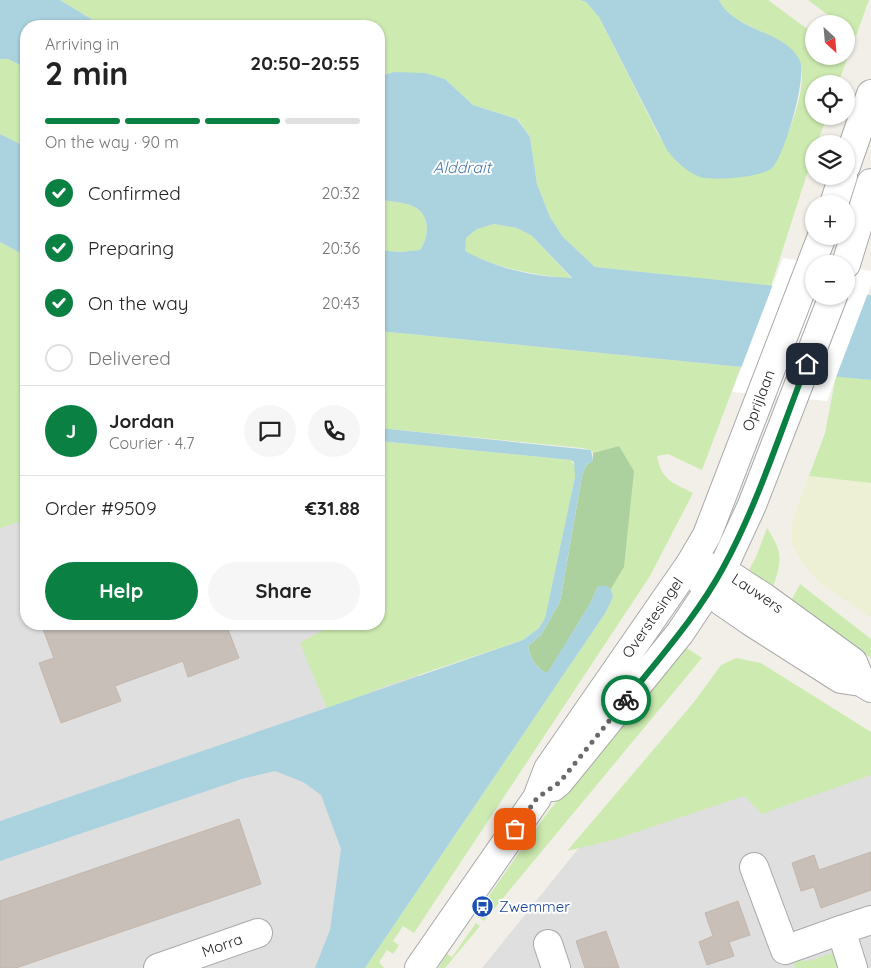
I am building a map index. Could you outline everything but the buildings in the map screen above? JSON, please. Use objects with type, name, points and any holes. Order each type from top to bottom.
[{"type":"street","points":[[855,140],[871,94]]},
{"type":"street","points":[[849,255],[871,183]]},
{"type":"street","name":"Oprijlaan","points":[[690,564],[707,535],[805,284]]},
{"type":"street","name":"Oprijlaan","points":[[715,581],[752,505],[830,305]]},
{"type":"street","name":"Lauwers","points":[[690,564],[715,581],[841,679],[866,685]]},
{"type":"street","name":"Overstesingel","points":[[419,968],[537,798],[548,769],[690,564]]},
{"type":"street","name":"Overstesingel","points":[[537,798],[560,782],[680,634],[715,581]]},
{"type":"street","points":[[754,867],[785,950],[871,920]]},
{"type":"street","points":[[841,930],[853,968]]},
{"type":"street","name":"Morra","points":[[158,968],[258,933]]},
{"type":"shaded area","points":[[20,461],[20,630],[384,630],[439,703],[338,968],[0,968],[0,462]]},
{"type":"shaded area","points":[[871,759],[871,968],[482,968],[591,833]]},
{"type":"green space","points":[[60,0],[580,0],[586,2],[599,17],[659,136],[677,162],[700,177],[774,166],[789,129],[799,101],[802,74],[800,62],[788,48],[775,39],[736,18],[727,11],[719,0],[768,0],[805,27],[805,65],[845,65],[841,75],[805,75],[805,125],[824,125],[820,135],[805,135],[805,180],[771,286],[595,267],[563,237],[550,217],[537,184],[530,137],[518,119],[473,105],[445,79],[394,72],[385,74],[385,20],[93,20]]},
{"type":"green space","points":[[808,0],[869,0],[856,36],[855,15],[828,15]]},
{"type":"green space","points":[[0,59],[8,59],[20,65],[20,144],[0,134]]},
{"type":"green space","points":[[385,201],[398,202],[417,208],[422,213],[427,224],[426,238],[420,250],[400,252],[385,251]]},
{"type":"green space","points":[[494,224],[517,228],[532,236],[572,279],[504,267],[464,251],[466,238],[477,229]]},
{"type":"green space","points":[[0,242],[20,253],[20,522],[0,528]]},
{"type":"green space","points":[[385,332],[741,367],[702,470],[668,454],[657,456],[665,476],[693,493],[650,576],[414,933],[403,926],[393,941],[399,945],[393,954],[387,950],[379,962],[384,968],[365,968],[606,612],[613,597],[611,589],[624,567],[619,446],[593,453],[591,450],[385,429]]},
{"type":"green space","points":[[836,376],[871,380],[871,483],[809,476],[825,433]]},
{"type":"green space","points":[[385,442],[571,460],[575,466],[575,477],[545,618],[539,628],[523,640],[380,688],[328,711],[300,643],[323,630],[385,630]]},
{"type":"green space","points":[[619,446],[634,471],[624,567],[611,589],[607,586],[598,586],[590,604],[547,674],[534,662],[528,646],[541,635],[560,602],[582,476],[586,466],[593,460],[593,453]]},
{"type":"green space","points":[[809,476],[871,483],[871,618],[822,585],[803,564],[792,544],[792,521]]},
{"type":"green space","points":[[767,528],[776,544],[779,557],[778,570],[773,587],[749,570]]},
{"type":"green space","points":[[800,584],[871,639],[871,658],[791,601]]},
{"type":"green space","points":[[685,647],[702,658],[484,921],[480,918],[487,907],[483,904],[548,812]]},
{"type":"green space","points":[[736,658],[761,663],[871,732],[871,775],[762,814],[744,796],[613,840],[567,851],[694,702],[721,665]]},
{"type":"green space","points":[[476,923],[480,926],[445,968],[438,968],[447,954],[452,957]]},
{"type":"green space","points":[[830,954],[840,954],[848,968],[794,968],[795,960],[809,961]]},
{"type":"water","points":[[0,0],[60,0],[93,20],[20,20],[20,65],[8,59],[0,59]]},
{"type":"water","points":[[580,0],[719,0],[727,11],[737,19],[784,43],[800,61],[800,83],[789,132],[773,167],[759,174],[738,178],[715,179],[700,177],[682,166],[667,150],[599,17],[586,2]]},
{"type":"water","name":"Alddrait","points":[[394,72],[425,73],[445,79],[473,105],[517,119],[530,137],[537,184],[550,217],[563,237],[595,267],[805,289],[805,305],[855,305],[855,294],[871,295],[871,380],[385,332],[385,251],[400,252],[420,250],[426,238],[427,224],[425,218],[417,208],[385,201],[385,74]],"holes":[[[494,224],[517,228],[532,236],[572,278],[530,274],[490,263],[465,251],[466,238],[477,229]]]},
{"type":"water","points":[[0,134],[20,144],[20,253],[0,242]]},
{"type":"water","points":[[385,429],[591,450],[593,460],[586,466],[582,476],[560,602],[541,635],[528,646],[532,659],[537,666],[547,673],[590,604],[598,586],[607,586],[611,589],[613,597],[606,612],[365,968],[315,968],[330,930],[341,849],[321,795],[303,782],[275,771],[242,779],[0,861],[0,821],[523,640],[539,628],[545,618],[575,477],[574,462],[571,460],[385,442]]},
{"type":"pier","points":[[783,258],[805,261],[805,305],[855,305],[855,268],[871,271],[871,285],[827,401],[732,392]]},
{"type":"way so far","points":[[515,829],[537,798],[560,782],[626,700]]},
{"type":"place","name":"Zwemmer","points":[[483,907]]},
{"type":"route","points":[[626,700],[680,634],[722,570],[752,505],[807,364]]}]
